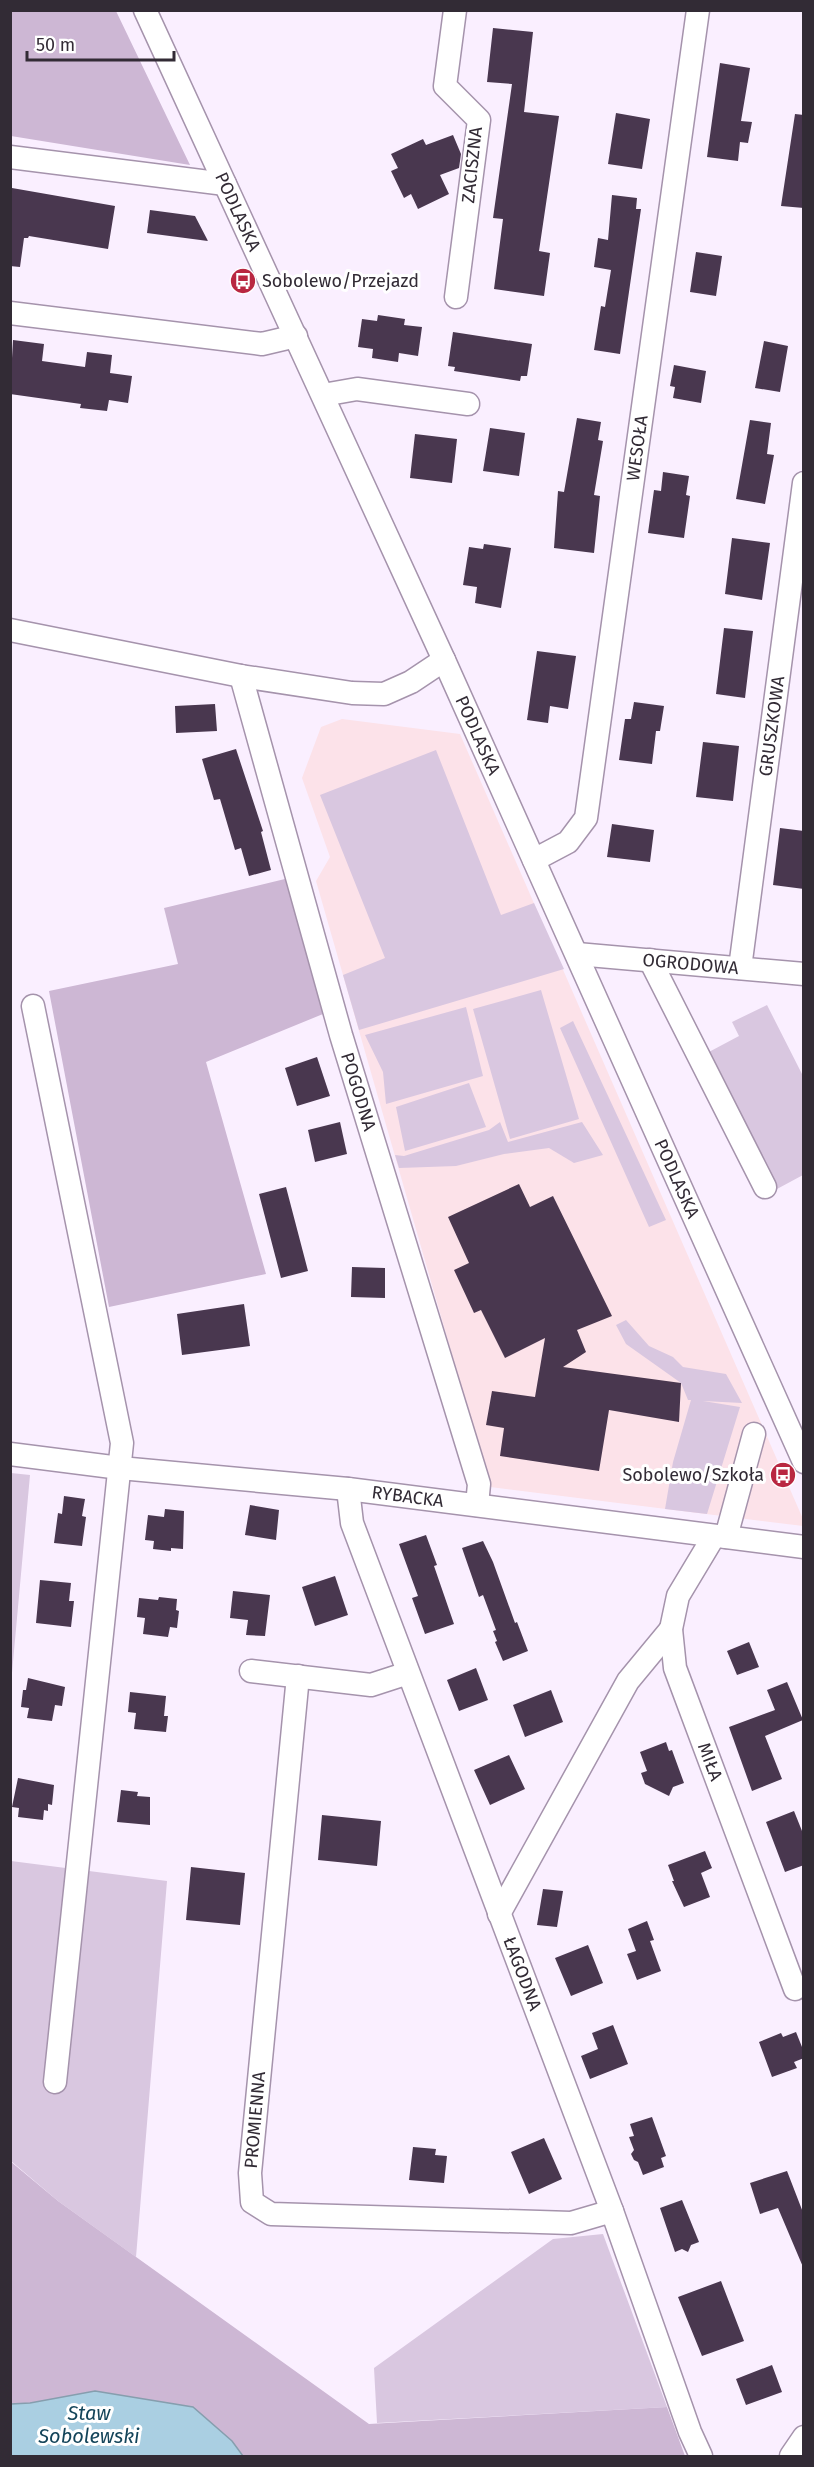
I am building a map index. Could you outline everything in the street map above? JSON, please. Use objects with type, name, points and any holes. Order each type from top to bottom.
[{"type":"street","name":"PODLASKA","points":[[145,10],[444,660],[804,1462]]},
{"type":"street","name":"ZACISZNA","points":[[454,10],[445,86],[479,120],[456,297]]},
{"type":"street","name":"WESOŁA","points":[[534,860],[568,842],[586,818],[698,10]]},
{"type":"street","points":[[10,157],[225,184]]},
{"type":"street","points":[[10,314],[262,344],[296,336]]},
{"type":"street","points":[[323,395],[357,389],[468,404]]},
{"type":"street","name":"GRUSZKOWA","points":[[740,968],[804,483]]},
{"type":"street","points":[[10,630],[241,676],[352,693],[384,694],[411,682],[444,660]]},
{"type":"street","name":"POGODNA","points":[[241,676],[341,1035],[479,1484],[477,1505]]},
{"type":"street","name":"OGRODOWA","points":[[577,954],[804,974]]},
{"type":"street","points":[[650,960],[765,1187]]},
{"type":"street","points":[[33,1006],[122,1443],[55,2082]]},
{"type":"street","name":"MIŁA","points":[[754,1434],[720,1537],[678,1596],[671,1629],[675,1668],[795,1989]]},
{"type":"street","name":"RYBACKA","points":[[10,1454],[120,1468],[348,1489],[804,1547]]},
{"type":"street","name":"ŁAGODNA","points":[[348,1489],[352,1523],[612,2211],[690,2432],[701,2457]]},
{"type":"street","points":[[499,1914],[628,1681],[671,1629]]},
{"type":"street","points":[[251,1671],[371,1685],[408,1673]]},
{"type":"street","name":"PROMIENNA","points":[[298,1676],[250,2173],[252,2202],[271,2214],[559,2223],[571,2223],[612,2211]]},
{"type":"street","points":[[791,2457],[804,2437]]},
{"type":"shaded area","points":[[10,11],[116,11],[190,165],[11,136]]},
{"type":"shaded area","points":[[342,719],[460,734],[803,1519],[803,1526],[490,1487],[316,881],[330,857],[302,778],[321,727]]},
{"type":"shaded area","points":[[436,750],[501,915],[534,903],[564,969],[359,1030],[343,975],[385,958],[320,795]]},
{"type":"shaded area","points":[[289,878],[323,1014],[206,1062],[266,1274],[109,1307],[49,991],[178,964],[164,908]]},
{"type":"shaded area","points":[[541,990],[579,1119],[510,1139],[473,1009]]},
{"type":"shaded area","points":[[767,1005],[803,1076],[803,1175],[777,1189],[707,1053],[739,1036],[732,1022]]},
{"type":"shaded area","points":[[466,1007],[483,1076],[386,1104],[383,1072],[365,1035]]},
{"type":"shaded area","points":[[573,1021],[666,1220],[649,1227],[560,1028]]},
{"type":"shaded area","points":[[469,1083],[486,1127],[405,1151],[396,1107]]},
{"type":"shaded area","points":[[500,1122],[508,1142],[582,1122],[603,1155],[574,1163],[549,1148],[504,1154],[456,1166],[399,1168],[395,1155],[404,1156],[489,1130]]},
{"type":"shaded area","points":[[626,1320],[649,1346],[673,1357],[683,1367],[726,1374],[742,1403],[703,1401],[740,1407],[707,1514],[665,1509],[673,1462],[691,1400],[688,1400],[681,1383],[626,1344],[616,1325]]},
{"type":"shaded area","points":[[10,1473],[30,1475],[11,1684]]},
{"type":"shaded area","points":[[11,1861],[167,1881],[136,2257],[58,2201],[11,2161]]},
{"type":"shaded area","points":[[10,2161],[58,2201],[369,2424],[667,2407],[685,2456],[243,2456],[232,2441],[30,2403],[11,2404]]},
{"type":"shaded area","points":[[603,2234],[667,2407],[377,2423],[374,2368],[553,2239]]},
{"type":"water","name":"Staw Sobolewski","points":[[95,2391],[193,2407],[232,2441],[243,2456],[11,2456],[11,2404],[30,2403]]},
{"type":"building","points":[[493,28],[533,32],[524,112],[559,116],[539,251],[550,253],[544,296],[494,289],[503,219],[493,218],[512,84],[487,82]]},
{"type":"building","points":[[720,63],[750,68],[741,121],[752,122],[748,143],[740,142],[738,161],[707,157]]},
{"type":"building","points":[[616,113],[650,119],[642,169],[608,164]]},
{"type":"building","points":[[795,114],[804,115],[804,208],[781,206]]},
{"type":"building","points":[[453,135],[461,154],[459,168],[440,175],[449,194],[418,209],[411,194],[404,198],[391,171],[398,168],[391,154],[423,139],[426,145]]},
{"type":"building","points":[[12,188],[115,206],[108,249],[29,236],[24,238],[20,267],[10,266]]},
{"type":"building","points":[[612,195],[637,198],[636,209],[641,209],[620,354],[594,350],[601,306],[605,307],[611,270],[594,267],[598,238],[608,240]]},
{"type":"building","points":[[150,210],[195,216],[208,241],[147,233]]},
{"type":"building","points":[[696,252],[722,256],[716,296],[690,292]]},
{"type":"building","points":[[378,315],[405,319],[404,325],[422,327],[418,356],[399,353],[398,362],[372,358],[373,349],[358,347],[362,319],[377,321]]},
{"type":"building","points":[[453,332],[532,344],[527,376],[521,376],[520,381],[454,371],[455,367],[448,366]]},
{"type":"building","points":[[13,340],[44,344],[42,361],[85,367],[87,352],[112,355],[110,373],[132,376],[128,403],[109,400],[107,411],[80,408],[81,404],[10,394]]},
{"type":"building","points":[[764,341],[788,346],[780,392],[755,388]]},
{"type":"building","points":[[674,365],[706,371],[701,403],[673,398],[675,387],[670,386]]},
{"type":"building","points":[[577,418],[601,422],[598,440],[603,441],[594,495],[600,496],[594,553],[554,548],[558,491],[564,492]]},
{"type":"building","points":[[750,420],[771,423],[767,454],[774,455],[765,504],[736,499]]},
{"type":"building","points":[[490,428],[525,433],[519,476],[483,471]]},
{"type":"building","points":[[415,434],[457,439],[452,483],[410,478]]},
{"type":"building","points":[[663,472],[689,476],[686,495],[690,496],[684,538],[648,533],[654,490],[661,491]]},
{"type":"building","points":[[732,538],[770,543],[762,600],[725,594]]},
{"type":"building","points":[[484,544],[511,548],[501,608],[475,603],[477,587],[463,585],[469,547],[483,549]]},
{"type":"building","points":[[724,628],[753,631],[745,698],[716,694]]},
{"type":"building","points":[[537,651],[576,656],[568,709],[550,706],[548,723],[527,720]]},
{"type":"building","points":[[634,702],[664,706],[660,731],[656,731],[652,764],[619,760],[625,719],[631,719]]},
{"type":"building","points":[[215,704],[217,731],[176,733],[175,706]]},
{"type":"building","points":[[703,742],[739,746],[733,801],[696,797]]},
{"type":"building","points":[[236,749],[263,831],[261,832],[271,870],[249,876],[241,848],[235,850],[220,799],[214,800],[202,759]]},
{"type":"building","points":[[612,824],[654,830],[650,862],[607,857]]},
{"type":"building","points":[[780,828],[804,831],[804,889],[773,885]]},
{"type":"building","points":[[317,1057],[330,1096],[297,1106],[285,1068]]},
{"type":"building","points":[[340,1122],[347,1154],[315,1162],[308,1130]]},
{"type":"building","points":[[519,1184],[530,1207],[553,1196],[612,1316],[577,1330],[586,1352],[563,1367],[681,1383],[679,1422],[609,1410],[599,1471],[500,1456],[504,1428],[486,1425],[492,1391],[535,1397],[545,1338],[505,1358],[481,1310],[474,1313],[454,1270],[469,1263],[448,1217]]},
{"type":"building","points":[[286,1187],[308,1271],[281,1278],[259,1194]]},
{"type":"building","points":[[352,1267],[385,1268],[385,1298],[351,1297]]},
{"type":"building","points":[[244,1304],[250,1346],[182,1355],[177,1314]]},
{"type":"building","points":[[64,1496],[85,1499],[82,1516],[86,1517],[82,1546],[54,1543],[58,1513],[62,1514]]},
{"type":"building","points":[[250,1505],[279,1510],[276,1540],[245,1535]]},
{"type":"building","points":[[165,1509],[184,1511],[183,1549],[171,1548],[171,1551],[153,1549],[154,1541],[145,1540],[148,1515],[164,1517]]},
{"type":"building","points":[[426,1535],[454,1624],[425,1634],[412,1598],[418,1596],[399,1544]]},
{"type":"building","points":[[483,1541],[528,1651],[503,1661],[495,1642],[497,1641],[493,1631],[496,1630],[483,1595],[479,1597],[462,1548]]},
{"type":"building","points":[[335,1576],[348,1615],[315,1626],[302,1587]]},
{"type":"building","points":[[40,1580],[71,1583],[69,1601],[74,1601],[71,1627],[36,1623]]},
{"type":"building","points":[[233,1591],[270,1595],[265,1636],[246,1635],[248,1620],[230,1618]]},
{"type":"building","points":[[159,1597],[177,1599],[176,1610],[179,1611],[177,1628],[170,1627],[168,1637],[143,1634],[145,1618],[137,1617],[139,1598],[158,1600]]},
{"type":"building","points":[[749,1642],[759,1667],[737,1675],[727,1651]]},
{"type":"building","points":[[476,1668],[488,1700],[459,1711],[447,1680]]},
{"type":"building","points":[[28,1678],[65,1687],[62,1706],[55,1705],[52,1721],[27,1718],[29,1708],[21,1707],[23,1690],[26,1690]]},
{"type":"building","points":[[787,1682],[803,1720],[765,1736],[782,1779],[752,1791],[729,1727],[775,1710],[767,1690]]},
{"type":"building","points":[[551,1690],[563,1722],[525,1737],[513,1705]]},
{"type":"building","points":[[130,1692],[166,1696],[164,1716],[168,1716],[166,1732],[134,1729],[136,1713],[128,1712]]},
{"type":"building","points":[[666,1742],[669,1751],[672,1750],[684,1783],[673,1787],[669,1796],[645,1784],[641,1773],[647,1771],[640,1752]]},
{"type":"building","points":[[509,1755],[525,1789],[490,1805],[474,1770]]},
{"type":"building","points":[[18,1778],[54,1785],[52,1805],[48,1804],[48,1811],[44,1810],[43,1820],[18,1817],[19,1808],[12,1807]]},
{"type":"building","points":[[121,1790],[138,1792],[137,1796],[150,1797],[150,1825],[117,1822]]},
{"type":"building","points":[[794,1811],[804,1836],[804,1865],[785,1872],[766,1822]]},
{"type":"building","points":[[322,1815],[381,1821],[377,1866],[318,1860]]},
{"type":"building","points":[[705,1851],[712,1868],[701,1873],[710,1897],[684,1907],[672,1881],[674,1881],[668,1865]]},
{"type":"building","points":[[191,1867],[245,1873],[240,1925],[186,1920]]},
{"type":"building","points":[[543,1889],[563,1891],[557,1927],[537,1925]]},
{"type":"building","points":[[647,1921],[654,1940],[650,1941],[661,1971],[637,1980],[627,1954],[636,1951],[628,1929]]},
{"type":"building","points":[[588,1945],[603,1983],[571,1996],[555,1958]]},
{"type":"building","points":[[613,2025],[628,2064],[590,2079],[581,2056],[598,2049],[592,2033]]},
{"type":"building","points":[[796,2032],[804,2058],[794,2062],[797,2068],[772,2077],[759,2042],[781,2033],[783,2037]]},
{"type":"building","points":[[652,2117],[666,2156],[661,2158],[664,2167],[643,2175],[638,2162],[631,2154],[634,2150],[629,2137],[634,2136],[630,2124]]},
{"type":"building","points":[[544,2138],[562,2179],[529,2194],[511,2152]]},
{"type":"building","points":[[413,2147],[436,2149],[435,2155],[447,2156],[444,2183],[409,2180]]},
{"type":"building","points":[[787,2171],[804,2215],[803,2267],[778,2208],[760,2214],[750,2183]]},
{"type":"building","points":[[682,2200],[699,2242],[691,2245],[688,2252],[682,2249],[675,2252],[660,2208]]},
{"type":"building","points":[[721,2281],[744,2341],[702,2356],[678,2297]]},
{"type":"building","points":[[772,2365],[782,2392],[746,2405],[736,2379]]},
{"type":"place","name":"Sobolewo/Przejazd","points":[[243,281]]},
{"type":"place","name":"Sobolewo/Szkoła","points":[[783,1475]]}]
